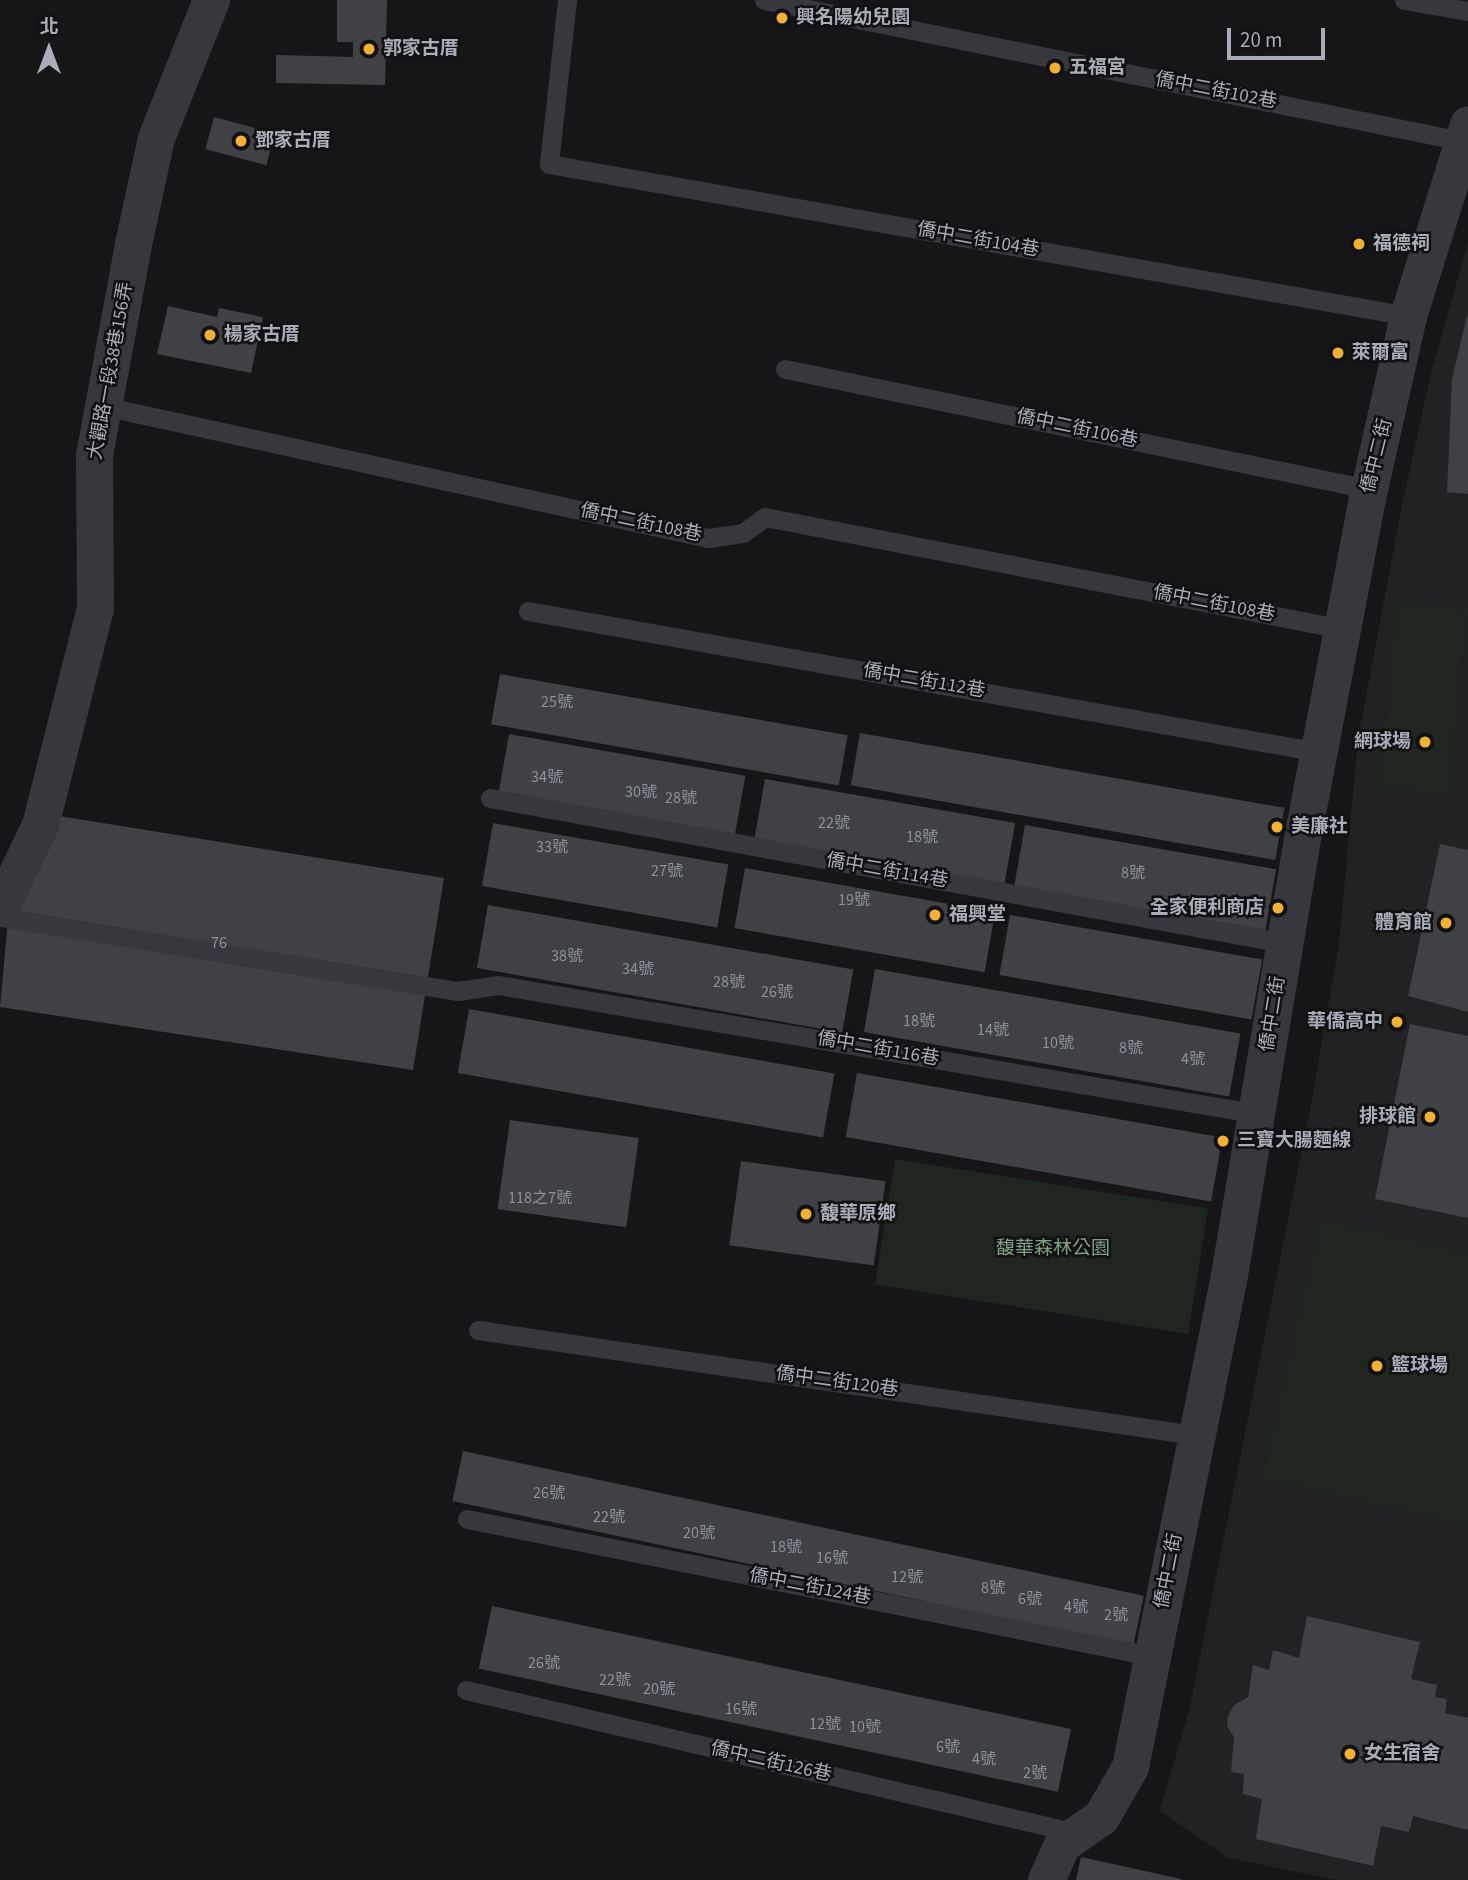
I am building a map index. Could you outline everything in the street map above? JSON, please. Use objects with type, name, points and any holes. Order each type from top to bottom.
[{"type":"street","name":"大觀路一段38巷156弄","points":[[0,908],[40,825],[94,608],[94,455],[103,406],[156,138],[211,0]]},
{"type":"street","name":"僑中二街","points":[[1046,1880],[1062,1844],[1101,1817],[1130,1767],[1258,1114],[1284,943],[1369,489],[1408,316],[1465,133]]},
{"type":"lane","name":"僑中二街104巷","points":[[567,0],[549,164],[1408,316]]},
{"type":"lane","name":"僑中二街102巷","points":[[764,0],[1465,133]]},
{"type":"lane","points":[[1404,0],[1468,11]]},
{"type":"lane","name":"僑中二街106巷","points":[[785,369],[1369,489]]},
{"type":"lane","name":"僑中二街108巷","points":[[103,406],[708,538],[743,533],[765,517],[1343,629]]},
{"type":"lane","name":"僑中二街112巷","points":[[528,611],[1319,752]]},
{"type":"lane","name":"僑中二街114巷","points":[[490,798],[1284,943]]},
{"type":"lane","name":"僑中二街116巷","points":[[0,916],[458,991],[498,985],[1258,1114]]},
{"type":"lane","name":"僑中二街120巷","points":[[478,1329],[1195,1435]]},
{"type":"lane","name":"僑中二街124巷","points":[[467,1519],[1152,1656]]},
{"type":"lane","name":"僑中二街126巷","points":[[466,1690],[1077,1834]]},
{"type":"shaded area","name":"華僑高中","points":[[1468,242],[1468,1880],[1336,1880],[1229,1858],[1160,1811],[1190,1707],[1312,1099],[1339,944],[1358,739],[1401,510],[1431,373]]},
{"type":"green space","name":"網球場","points":[[1397,602],[1468,609],[1448,794],[1378,787]]},
{"type":"green space","name":"馥華森林公園","points":[[895,1159],[1208,1209],[1188,1334],[875,1284]]},
{"type":"green space","name":"籃球場","points":[[1321,1219],[1468,1253],[1468,1526],[1261,1478]]},
{"type":"building","name":"郭家古厝","points":[[337,0],[387,0],[385,85],[276,83],[276,55],[353,57],[353,42],[337,42]]},
{"type":"building","name":"鄧家古厝","points":[[214,117],[275,133],[266,165],[205,149]]},
{"type":"building","name":"楊家古厝","points":[[168,306],[217,317],[219,308],[263,317],[251,373],[157,354]]},
{"type":"building","points":[[1467,316],[1468,494],[1447,492],[1452,379]]},
{"type":"building","points":[[500,674],[848,735],[839,786],[491,724]]},
{"type":"building","points":[[860,733],[1284,808],[1275,860],[851,785]]},
{"type":"building","points":[[509,734],[745,776],[734,838],[498,796]]},
{"type":"building","points":[[765,779],[1015,823],[1005,883],[754,839]]},
{"type":"building","points":[[59,816],[444,878],[413,1070],[0,1007],[9,909]]},
{"type":"building","points":[[493,823],[728,865],[717,928],[482,886]]},
{"type":"building","points":[[1025,825],[1276,869],[1265,930],[1014,886]]},
{"type":"building","name":"體育館","points":[[1440,844],[1468,850],[1468,1012],[1408,996]]},
{"type":"building","points":[[745,868],[995,912],[985,972],[734,928]]},
{"type":"building","points":[[488,905],[853,969],[842,1032],[477,968]]},
{"type":"building","points":[[1010,915],[1262,959],[1252,1020],[999,975]]},
{"type":"building","points":[[875,969],[1240,1033],[1229,1096],[864,1032]]},
{"type":"building","points":[[469,1009],[834,1073],[823,1137],[458,1073]]},
{"type":"building","name":"排球館","points":[[1410,1024],[1468,1036],[1468,1218],[1375,1199]]},
{"type":"building","points":[[857,1073],[1222,1137],[1211,1201],[846,1137]]},
{"type":"building","points":[[510,1120],[639,1138],[626,1227],[497,1209]]},
{"type":"building","name":"馥華原鄉","points":[[741,1161],[886,1181],[874,1265],[729,1245]]},
{"type":"building","points":[[463,1451],[1144,1596],[1133,1646],[452,1501]]},
{"type":"building","points":[[492,1606],[1071,1729],[1058,1792],[479,1669]]},
{"type":"building","name":"女生宿舍","points":[[1307,1616],[1420,1642],[1411,1679],[1437,1685],[1435,1697],[1447,1699],[1445,1713],[1468,1718],[1468,1830],[1413,1816],[1409,1832],[1381,1826],[1373,1866],[1256,1839],[1262,1799],[1243,1794],[1244,1774],[1231,1772],[1234,1737],[1227,1726],[1228,1716],[1234,1705],[1248,1697],[1253,1665],[1269,1670],[1273,1650],[1299,1658]]},
{"type":"building","points":[[1081,1857],[1181,1879],[1181,1880],[1076,1880]]},
{"type":"place","name":"興名陽幼兒園","points":[[782,18]]},
{"type":"place","name":"郭家古厝","points":[[369,49]]},
{"type":"place","name":"五福宮","points":[[1055,68]]},
{"type":"place","name":"鄧家古厝","points":[[241,141]]},
{"type":"place","name":"福德祠","points":[[1359,244]]},
{"type":"place","name":"楊家古厝","points":[[210,335]]},
{"type":"place","name":"萊爾富","points":[[1338,353]]},
{"type":"place","name":"網球場","points":[[1425,742]]},
{"type":"place","name":"美廉社","points":[[1277,827]]},
{"type":"place","name":"全家便利商店","points":[[1278,908]]},
{"type":"place","name":"福興堂","points":[[935,915]]},
{"type":"place","name":"體育館","points":[[1446,923]]},
{"type":"place","name":"華僑高中","points":[[1397,1022]]},
{"type":"place","name":"排球館","points":[[1430,1117]]},
{"type":"place","name":"三寶大腸麵線","points":[[1223,1141]]},
{"type":"place","name":"馥華原鄉","points":[[806,1214]]},
{"type":"place","name":"籃球場","points":[[1377,1366]]},
{"type":"place","name":"女生宿舍","points":[[1350,1754]]}]
